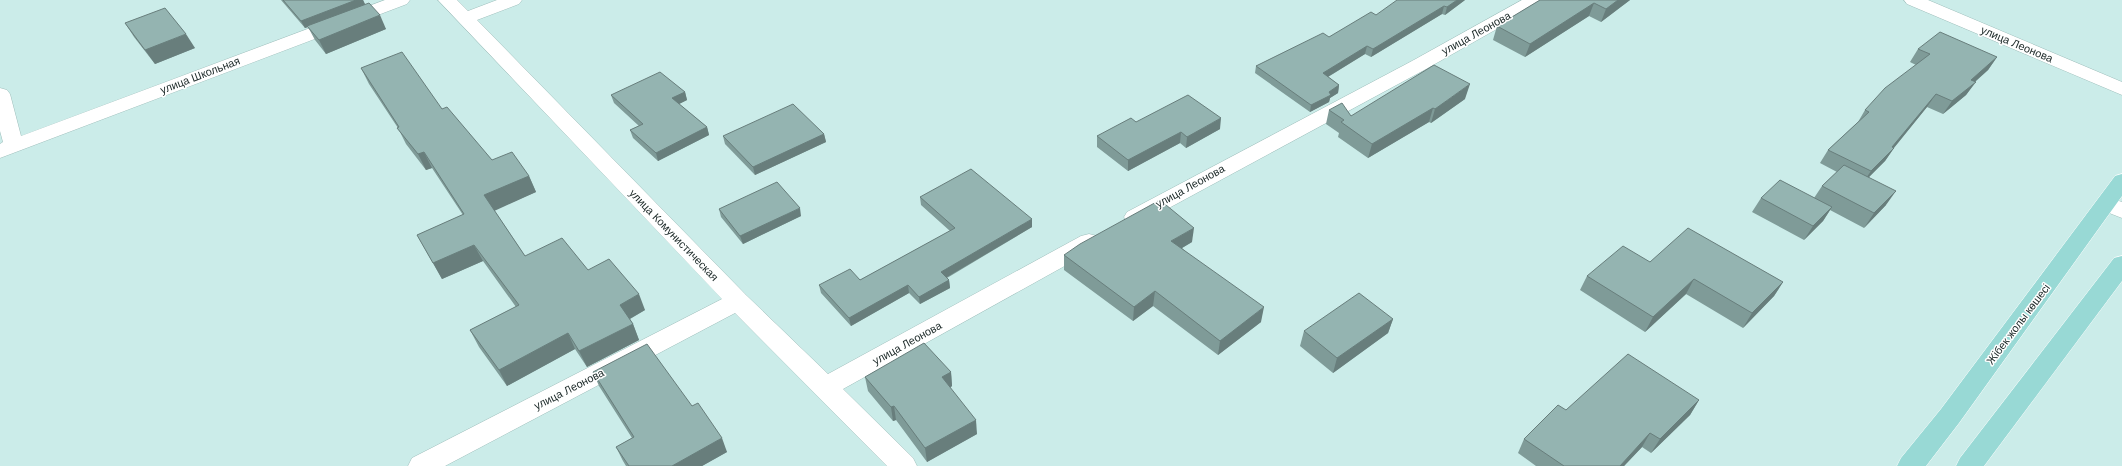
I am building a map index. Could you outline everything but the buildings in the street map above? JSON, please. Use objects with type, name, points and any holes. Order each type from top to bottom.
[{"type":"main road","name":"Жібек жолы көшесі","points":[[1910,466],[2115,207],[2122,181]]},
{"type":"main road","points":[[1969,466],[2122,264]]},
{"type":"street","name":"улица Школьная","points":[[7,148],[401,0]]},
{"type":"street","name":"улица Комунистическая","points":[[448,0],[738,301],[904,466]]},
{"type":"street","points":[[466,18],[513,0]]},
{"type":"street","name":"улица Леонова","points":[[826,387],[1535,0]]},
{"type":"street","name":"улица Леонова","points":[[1913,0],[2122,89]]},
{"type":"street","points":[[0,94],[7,148]]},
{"type":"street","name":"улица Леонова","points":[[421,466],[738,301]]}]
